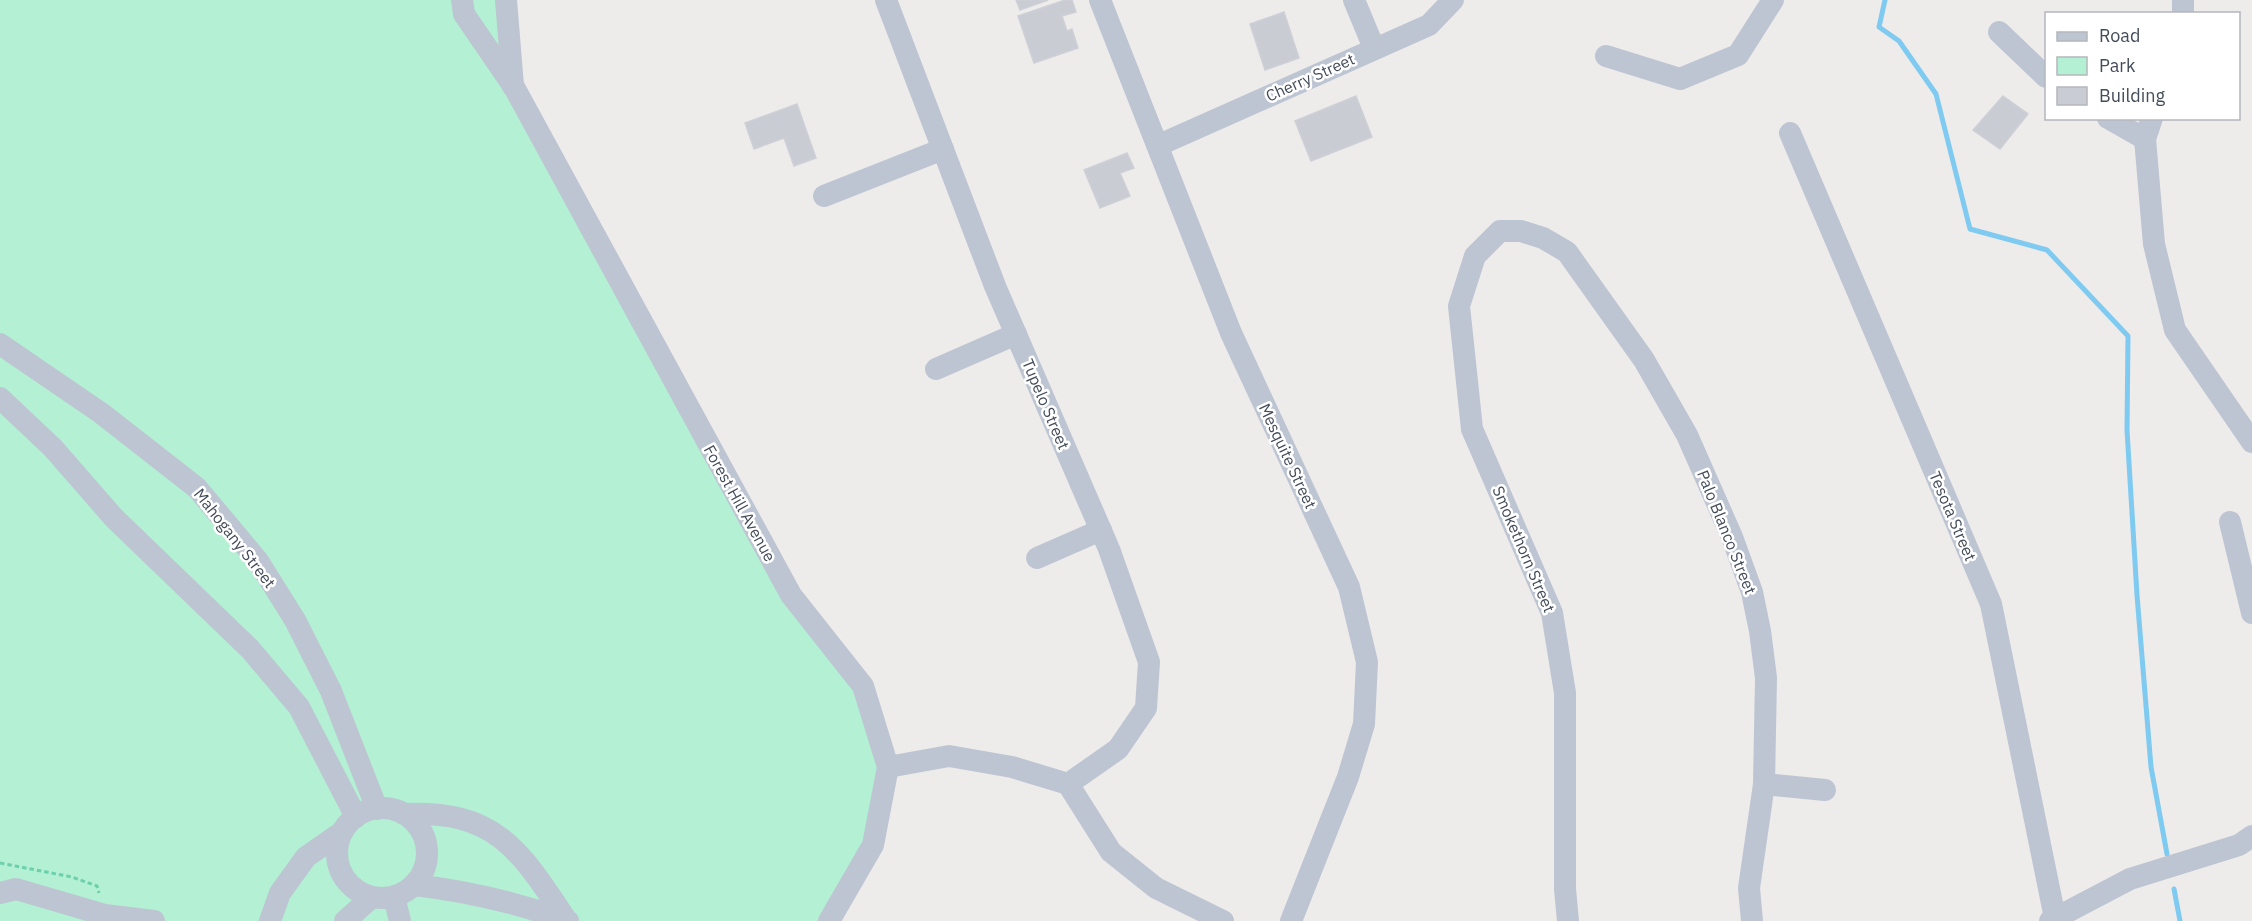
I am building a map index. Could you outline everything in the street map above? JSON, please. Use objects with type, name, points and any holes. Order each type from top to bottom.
[{"type":"street","name":"Forest Hill Avenue","points":[[462,0],[464,14],[514,87],[791,596],[863,686],[888,767],[873,845],[829,921]]},
{"type":"street","name":"Forest Hill Avenue","points":[[506,0],[514,87]]},
{"type":"street","name":"Tupelo Street","points":[[886,0],[995,286],[1101,530],[1149,662],[1146,708],[1118,749],[1068,784]]},
{"type":"street","name":"Mesquite Street","points":[[1100,0],[1159,145],[1231,333],[1349,587],[1367,662],[1364,724],[1347,777],[1291,921]]},
{"type":"street","points":[[1354,0],[1374,48]]},
{"type":"street","name":"Cherry Street","points":[[1159,145],[1429,25],[1453,0]]},
{"type":"street","points":[[1606,56],[1680,79],[1738,55],[1773,0]]},
{"type":"street","points":[[1999,32],[2045,76]]},
{"type":"street","points":[[2115,120],[2148,129],[2154,244],[2175,330],[2252,442]]},
{"type":"street","name":"Tesota Street","points":[[1790,133],[1991,604],[2052,919]]},
{"type":"street","points":[[824,196],[943,149]]},
{"type":"street","name":"Palo Blanco Street","points":[[1500,231],[1521,231],[1543,238],[1567,252],[1644,360],[1687,435],[1732,537],[1752,592],[1766,678],[1764,784],[1749,888],[1752,921]]},
{"type":"street","name":"Smokethorn Street","points":[[1500,231],[1474,256],[1459,306],[1472,429],[1552,613],[1565,693],[1564,889],[1568,921]]},
{"type":"street","points":[[936,369],[1016,334]]},
{"type":"street","name":"Mahogany Street","points":[[0,344],[100,413],[197,488],[258,561],[295,620],[331,691],[358,819]]},
{"type":"street","points":[[0,398],[53,448],[114,518],[250,649],[292,698],[299,707],[358,819]]},
{"type":"street","points":[[2230,522],[2252,613]]},
{"type":"street","points":[[1037,558],[1101,530]]},
{"type":"street","points":[[888,767],[949,756],[1012,766],[1068,784],[1111,852],[1156,888],[1224,921]]},
{"type":"street","points":[[1764,784],[1825,790]]},
{"type":"street","points":[[270,921],[280,893],[306,857],[358,819],[393,810],[404,814],[451,815],[480,825],[505,840],[535,872],[567,921]]},
{"type":"street","points":[[358,819],[338,843],[338,866],[351,886],[371,898],[383,899],[394,897],[414,885],[425,864],[425,841],[420,830],[404,814]]},
{"type":"street","points":[[2052,919],[2130,879],[2239,845],[2252,836]]},
{"type":"street","points":[[414,885],[456,889],[567,921]]},
{"type":"street","points":[[0,892],[16,889],[105,915],[154,921]]},
{"type":"street","points":[[394,897],[400,921]]},
{"type":"street","points":[[345,921],[371,898]]},
{"type":"green space","points":[[0,0],[506,0],[514,87],[791,595],[863,686],[888,767],[873,845],[829,921],[0,921]]},
{"type":"building","points":[[1016,0],[1048,0],[1020,10]]},
{"type":"building","points":[[1065,0],[1072,0],[1076,12],[1062,16],[1067,31],[1072,29],[1078,48],[1034,63],[1018,16]]},
{"type":"building","points":[[1284,12],[1299,58],[1265,70],[1250,24]]},
{"type":"building","points":[[1356,96],[1372,137],[1311,161],[1295,121]]},
{"type":"building","points":[[2003,96],[2028,114],[2000,149],[1973,130]]},
{"type":"building","points":[[797,104],[816,158],[794,166],[784,138],[754,149],[745,123]]},
{"type":"building","points":[[1127,153],[1134,168],[1120,173],[1130,196],[1100,208],[1084,170]]},
{"type":"waterway","points":[[1885,0],[1879,27],[1899,41],[1936,94],[1970,229],[2047,250],[2128,336],[2127,430],[2137,595],[2151,767],[2167,854]]},
{"type":"waterway","points":[[2174,889],[2180,921]]}]
